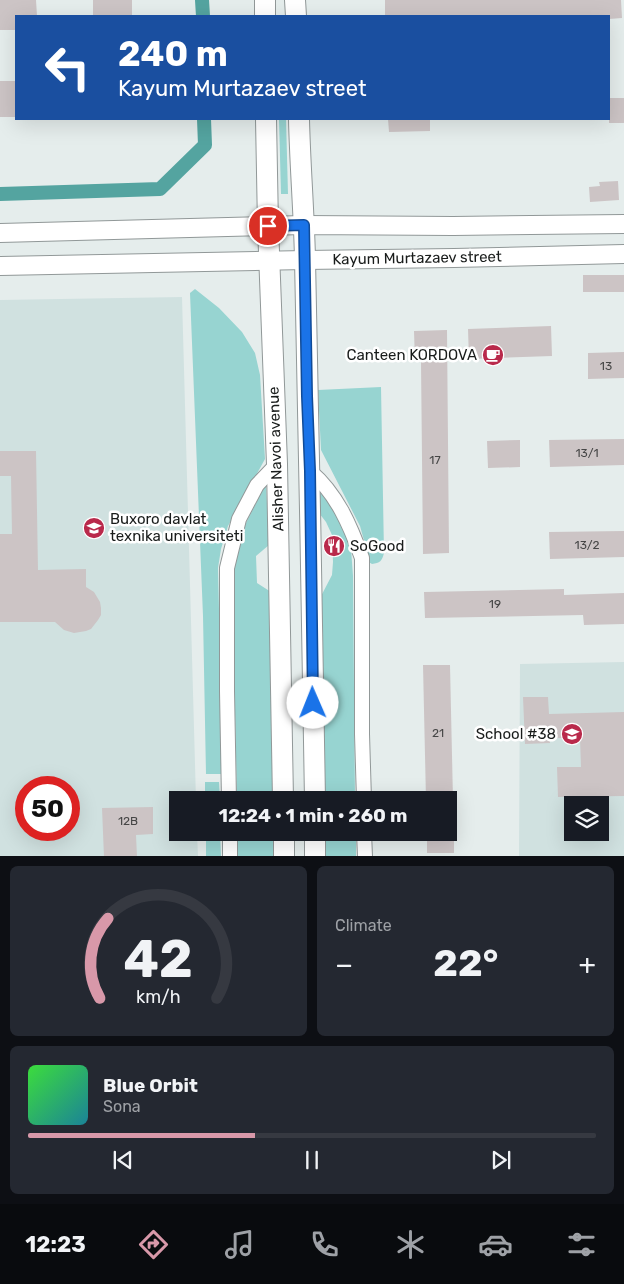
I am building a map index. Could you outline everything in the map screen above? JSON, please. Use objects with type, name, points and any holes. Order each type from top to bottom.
[{"type":"main road","points":[[265,0],[265,15]]},
{"type":"main road","points":[[295,0],[296,15]]},
{"type":"main road","name":"Alisher Navoi avenue","points":[[266,120],[268,226],[278,464],[283,791]]},
{"type":"main road","points":[[299,120],[304,225],[310,471],[315,791]]},
{"type":"main road","points":[[284,841],[284,856]]},
{"type":"main road","points":[[315,841],[316,856]]},
{"type":"street","name":"Kayum Murtazaev street","points":[[0,233],[304,225],[624,224]]},
{"type":"street","name":"Kayum Murtazaev street","points":[[0,266],[624,254]]},
{"type":"street","points":[[229,791],[226,691],[227,568],[239,519],[257,485],[278,464]]},
{"type":"street","points":[[310,471],[330,490],[353,532],[362,558],[364,791]]},
{"type":"street","points":[[230,841],[230,856]]},
{"type":"street","points":[[364,841],[365,856]]},
{"type":"shaded area","points":[[279,120],[286,120],[288,194],[281,194]]},
{"type":"shaded area","points":[[195,289],[219,308],[242,332],[255,353],[260,375],[265,459],[228,526],[218,568],[223,774],[206,774],[203,616],[190,293]]},
{"type":"shaded area","name":"Buxoro davlat texnika universiteti","points":[[182,297],[196,791],[169,791],[169,841],[197,841],[198,856],[0,856],[0,300]]},
{"type":"shaded area","points":[[381,387],[384,553],[380,561],[372,564],[367,561],[360,526],[321,450],[318,390]]},
{"type":"shaded area","points":[[266,483],[269,545],[256,556],[257,583],[271,592],[274,791],[237,791],[233,623],[234,561],[242,531]]},
{"type":"shaded area","points":[[319,487],[344,526],[351,549],[353,576],[355,791],[323,791],[319,600],[332,575],[333,562],[332,535],[319,513]]},
{"type":"shaded area","name":"School #38","points":[[624,662],[624,856],[519,856],[520,664]]},
{"type":"shaded area","points":[[205,782],[219,782],[220,791],[205,791]]},
{"type":"shaded area","points":[[206,841],[220,841],[221,856],[206,856]]},
{"type":"shaded area","points":[[237,841],[274,841],[274,856],[238,856]]},
{"type":"shaded area","points":[[324,841],[356,841],[356,856],[324,856]]},
{"type":"building","points":[[0,0],[36,0],[37,15],[15,15],[15,30],[0,30]]},
{"type":"building","points":[[93,0],[132,0],[132,15],[93,15]]},
{"type":"building","points":[[385,0],[621,0],[622,18],[610,19],[610,15],[385,15]]},
{"type":"building","points":[[0,81],[15,81],[15,117],[0,117]]},
{"type":"building","points":[[610,98],[624,98],[624,123],[609,123]]},
{"type":"building","points":[[388,120],[430,120],[430,131],[389,132]]},
{"type":"building","points":[[618,181],[619,200],[590,202],[589,187],[600,186],[599,182]]},
{"type":"building","points":[[583,275],[624,275],[624,292],[583,292]]},
{"type":"building","points":[[551,326],[552,356],[469,359],[468,329]]},
{"type":"building","points":[[447,330],[449,553],[423,554],[421,362],[415,362],[414,331]]},
{"type":"building","points":[[624,352],[624,378],[588,379],[588,353]]},
{"type":"building","points":[[624,439],[624,465],[550,467],[549,440]]},
{"type":"building","points":[[520,440],[520,467],[488,468],[487,441]]},
{"type":"building","points":[[0,451],[36,451],[38,570],[86,569],[86,587],[94,592],[101,608],[101,615],[91,629],[74,633],[64,630],[55,622],[0,622],[0,534],[12,534],[11,476],[0,476]]},
{"type":"building","points":[[624,531],[624,557],[550,559],[549,532]]},
{"type":"building","points":[[564,589],[564,595],[624,593],[624,624],[584,625],[583,615],[425,618],[424,592]]},
{"type":"building","points":[[423,665],[450,665],[453,791],[426,791]]},
{"type":"building","points":[[523,697],[548,697],[549,714],[624,712],[624,796],[558,797],[557,767],[581,767],[580,738],[550,738],[550,743],[525,744]]},
{"type":"building","points":[[153,807],[153,834],[136,835],[137,856],[104,856],[102,808]]},
{"type":"building","points":[[427,841],[454,841],[454,853],[427,853]]},
{"type":"waterway","points":[[202,0],[203,15]]},
{"type":"waterway","points":[[0,194],[160,189],[205,145],[204,120]]},
{"type":"place","name":"Canteen KORDOVA","points":[[493,355]]},
{"type":"place","name":"Buxoro davlat texnika universiteti","points":[[94,528]]},
{"type":"place","name":"SoGood","points":[[334,546]]},
{"type":"place","name":"School #38","points":[[572,734]]},
{"type":"route","points":[[268,226],[304,225],[313,703]]}]
